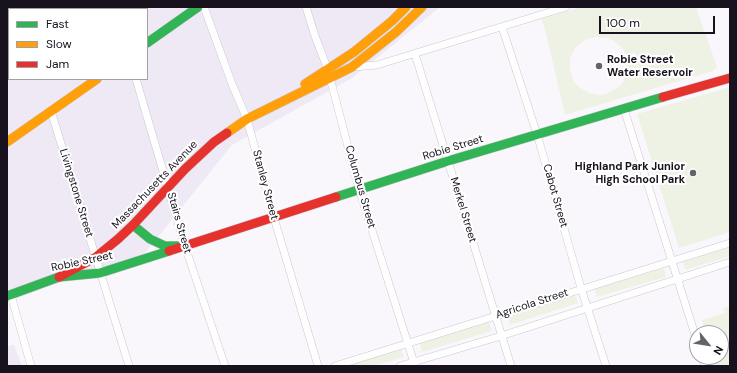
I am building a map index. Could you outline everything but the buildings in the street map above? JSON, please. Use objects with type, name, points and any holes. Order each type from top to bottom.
[{"type":"street","points":[[148,42],[198,7]]},
{"type":"street","name":"Stanley Street","points":[[204,7],[232,84],[247,119],[274,218],[318,366]]},
{"type":"street","name":"Columbus Street","points":[[306,7],[329,74],[359,189],[414,364]]},
{"type":"street","name":"Massachusetts Avenue","points":[[329,74],[392,21],[406,7]]},
{"type":"street","name":"Massachusetts Avenue","points":[[59,277],[96,257],[133,226],[185,169],[214,142],[247,119],[329,74],[352,67],[396,32],[422,7]]},
{"type":"street","points":[[352,67],[377,65],[566,7]]},
{"type":"street","name":"Cabot Street","points":[[502,27],[537,134],[581,288],[606,366]]},
{"type":"street","name":"Merkel Street","points":[[415,54],[511,366]]},
{"type":"street","name":"Robie Street","points":[[9,296],[59,277],[100,273],[448,161],[730,78]]},
{"type":"street","points":[[7,142],[96,80]]},
{"type":"street","name":"Stairs Street","points":[[136,80],[185,246],[225,366]]},
{"type":"street","points":[[624,109],[692,325]]},
{"type":"street","name":"Livingstone Street","points":[[51,111],[129,366]]},
{"type":"street","name":"Robie Street","points":[[133,226],[150,239],[165,246],[185,246]]},
{"type":"street","name":"Agricola Street","points":[[335,366],[581,288],[730,243]]},
{"type":"street","name":"Agricola Street","points":[[400,366],[414,364],[730,262]]},
{"type":"street","points":[[9,296],[31,366]]},
{"type":"shaded area","points":[[7,7],[440,7],[352,78],[232,145],[141,258],[7,299],[7,44],[8,80],[148,80],[148,8],[8,8],[8,11]]},
{"type":"shaded area","points":[[581,7],[696,7],[717,67],[713,71],[565,115],[545,29],[541,19]],"holes":[[[596,37],[608,38],[623,49],[626,55],[635,52],[637,58],[628,61],[627,73],[622,84],[617,88],[601,95],[589,93],[574,82],[570,71],[570,59],[575,48],[585,40]]]},
{"type":"shaded area","name":"Highland Park Junior High School Park","points":[[730,87],[730,232],[679,248],[637,114]]},
{"type":"shaded area","points":[[730,247],[730,256],[685,270],[683,262]]},
{"type":"shaded area","points":[[664,268],[666,277],[597,297],[594,289]]},
{"type":"shaded area","points":[[575,295],[578,303],[510,325],[507,316]]},
{"type":"shaded area","points":[[730,306],[730,366],[717,365],[729,365],[729,325],[704,325],[702,320],[725,313],[723,308]]},
{"type":"shaded area","points":[[489,322],[492,331],[422,352],[420,343]]},
{"type":"shaded area","points":[[14,345],[22,366],[7,366],[7,346]]},
{"type":"shaded area","points":[[401,349],[404,357],[374,366],[345,366]]},
{"type":"traffic: fast","points":[[148,42],[198,7]]},
{"type":"traffic: fast","points":[[336,197],[448,161],[663,97]]},
{"type":"traffic: fast","points":[[133,225],[150,239],[165,246],[177,246]]},
{"type":"traffic: fast","points":[[7,296],[59,277],[100,273],[169,251]]},
{"type":"traffic: slow","points":[[305,84],[354,52],[392,21],[406,7]]},
{"type":"traffic: slow","points":[[227,133],[247,119],[352,67],[396,32],[422,7]]},
{"type":"traffic: slow","points":[[7,142],[96,80]]},
{"type":"traffic: jam","points":[[663,97],[730,78]]},
{"type":"traffic: jam","points":[[59,277],[96,257],[118,239],[185,169],[214,142],[227,133]]},
{"type":"traffic: jam","points":[[169,251],[336,197]]},
{"type":"place","name":"Robie Street Water Reservoir","points":[[599,66]]},
{"type":"place","name":"Highland Park Junior High School Park","points":[[693,173]]}]
